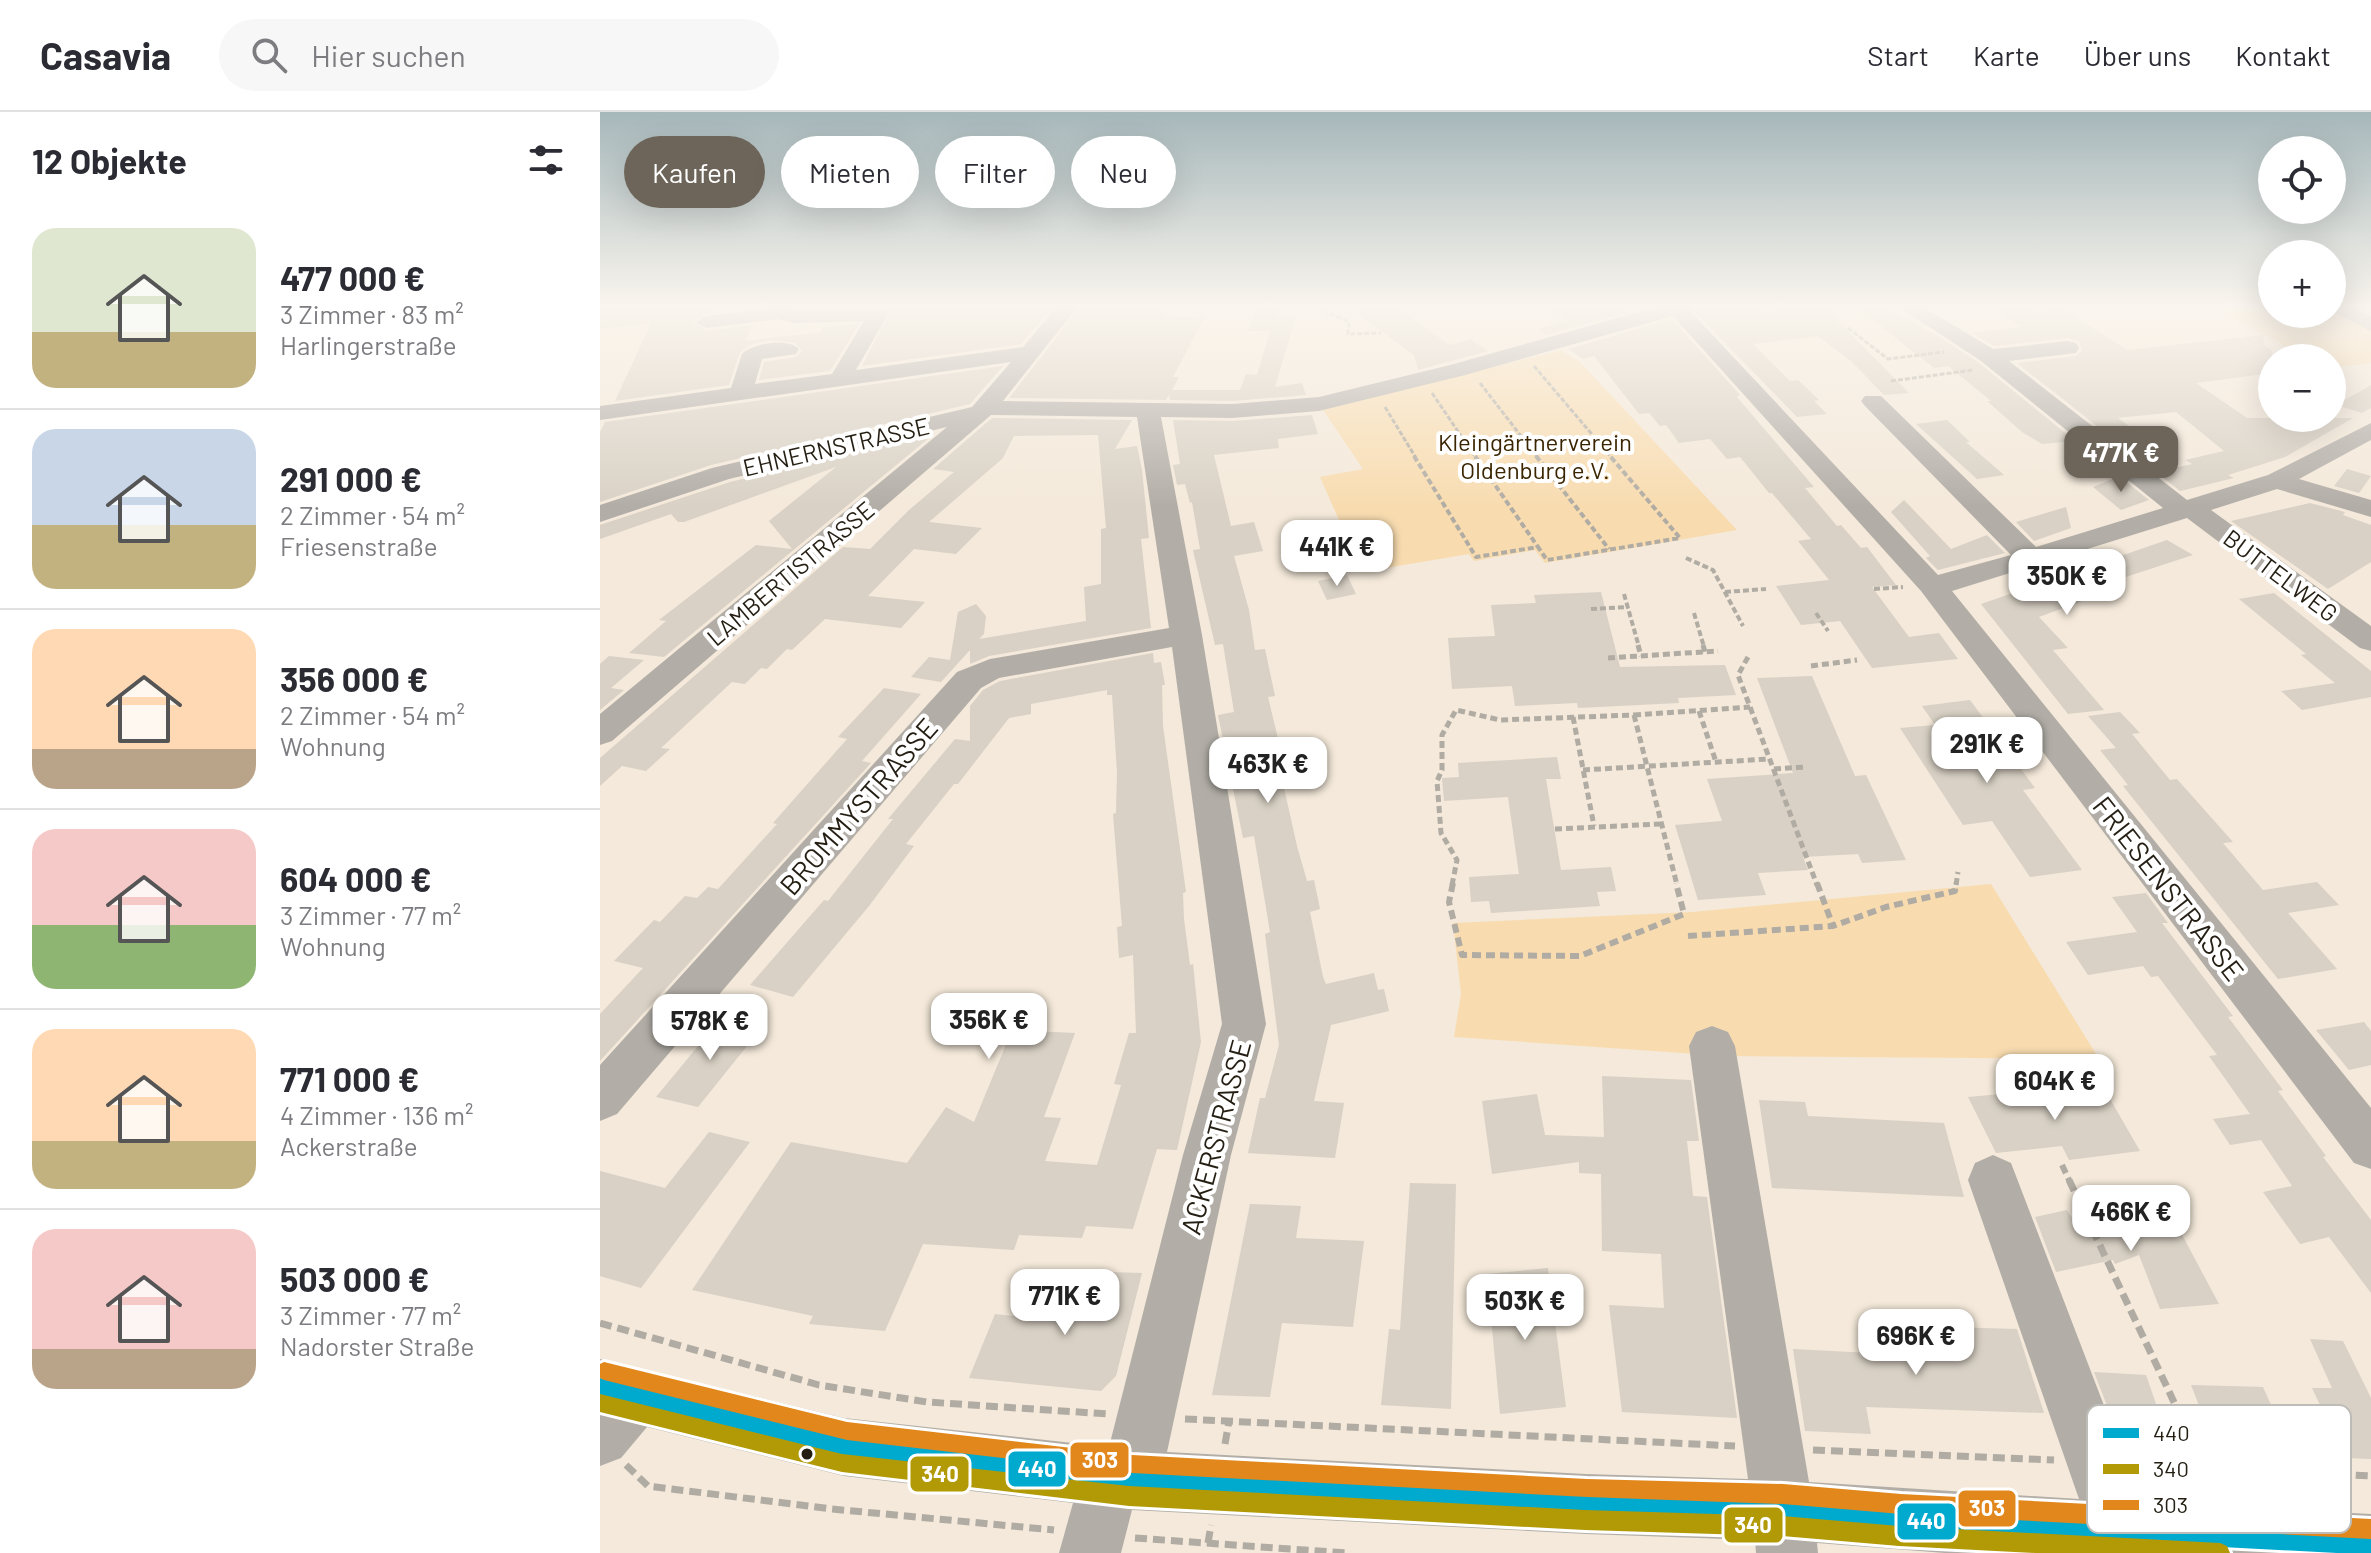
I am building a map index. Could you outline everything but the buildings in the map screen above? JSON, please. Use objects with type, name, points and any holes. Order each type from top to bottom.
[{"type":"street","points":[[741,394],[748,372]]},
{"type":"street","points":[[840,379],[844,372]]},
{"type":"street","points":[[600,413],[889,372]]},
{"type":"street","name":"LAMBERTISTRASSE","points":[[600,733],[982,411],[1014,372]]},
{"type":"street","name":"EHNERNSTRASSE","points":[[600,514],[721,473],[982,411],[1264,410],[1319,404],[1439,372]]},
{"type":"street","name":"FRIESENSTRASSE","points":[[1736,372],[1915,586],[2371,1146]]},
{"type":"street","name":"BUTTELWEG","points":[[2009,372],[2186,509],[2371,641]]},
{"type":"street","points":[[1873,401],[2030,557]]},
{"type":"street","name":"ACKERSTRASSE","points":[[1092,1543],[1146,1417],[1207,1155],[1244,1024],[1186,635],[1148,411]]},
{"type":"street","points":[[1915,586],[1950,583],[2277,481],[2371,430]]},
{"type":"street","points":[[2277,481],[2371,509]]},
{"type":"street","points":[[600,496],[658,492]]},
{"type":"street","name":"BROMMYSTRASSE","points":[[600,1099],[969,680],[990,669],[1186,635]]},
{"type":"street","points":[[1712,1046],[1785,1531]]},
{"type":"street","points":[[1993,1180],[2087,1437]]},
{"type":"street","points":[[613,1420],[1120,1479],[1586,1504],[1785,1531],[1900,1520],[2141,1539],[2238,1537],[2371,1545]]},
{"type":"path","points":[[1428,387],[1547,560],[1680,538],[1540,372]]},
{"type":"path","points":[[1891,381],[1927,372]]},
{"type":"path","points":[[1474,376],[1609,550]]},
{"type":"path","points":[[1374,390],[1476,557],[1538,547]]},
{"type":"path","points":[[1686,558],[1713,570],[1743,626]]},
{"type":"path","points":[[1874,589],[1915,586]]},
{"type":"path","points":[[1725,592],[1766,589]]},
{"type":"path","points":[[1624,594],[1641,656]]},
{"type":"path","points":[[1591,609],[1628,607]]},
{"type":"path","points":[[1694,613],[1705,652]]},
{"type":"path","points":[[1816,613],[1828,631]]},
{"type":"path","points":[[1608,658],[1718,651]]},
{"type":"path","points":[[1748,657],[1738,675],[1833,926]]},
{"type":"path","points":[[1811,666],[1857,660]]},
{"type":"path","points":[[1634,715],[1684,914],[1580,956],[1462,955],[1449,902],[1457,860],[1441,833],[1437,781],[1442,770],[1442,735],[1456,710],[1500,720],[1750,707]]},
{"type":"path","points":[[1699,711],[1716,762]]},
{"type":"path","points":[[1573,717],[1594,826]]},
{"type":"path","points":[[1583,770],[1769,759]]},
{"type":"path","points":[[1774,769],[1805,767]]},
{"type":"path","points":[[1555,829],[1661,824]]},
{"type":"path","points":[[1688,936],[1833,926],[1886,907],[1955,891],[1958,872]]},
{"type":"path","points":[[2062,1165],[2175,1405]]},
{"type":"path","points":[[600,1323],[819,1385],[927,1402],[1146,1417],[2087,1462]]},
{"type":"path","points":[[613,1420],[648,1486],[1092,1543],[1347,1553]]},
{"type":"path","points":[[2351,1475],[2371,1476]]},
{"type":"path","points":[[2236,1533],[2238,1537]]},
{"type":"green space","name":"Kleingärtnerverein Oldenburg e.V.","points":[[1473,372],[1590,372],[1737,530],[1545,563],[1535,550],[1474,561],[1469,554],[1362,572],[1320,477],[1363,469],[1323,410]]},
{"type":"green space","points":[[1991,884],[2099,1059],[1725,1056],[1454,1037],[1461,994],[1453,923],[1692,912]]},
{"type":"transit line","name":"303","points":[[604,1371],[847,1431],[1132,1464],[1587,1488],[1783,1494],[2087,1514]]},
{"type":"transit line","name":"440","points":[[600,1387],[844,1447],[1131,1480],[1586,1504],[1783,1510],[2087,1530]]},
{"type":"transit line","name":"340","points":[[600,1403],[842,1463],[1129,1496],[1585,1520],[1782,1526],[1899,1536],[2220,1553]]},
{"type":"transit line","name":"303","points":[[2351,1528],[2371,1529]]},
{"type":"transit line","name":"440","points":[[2145,1533],[2371,1545]]}]
